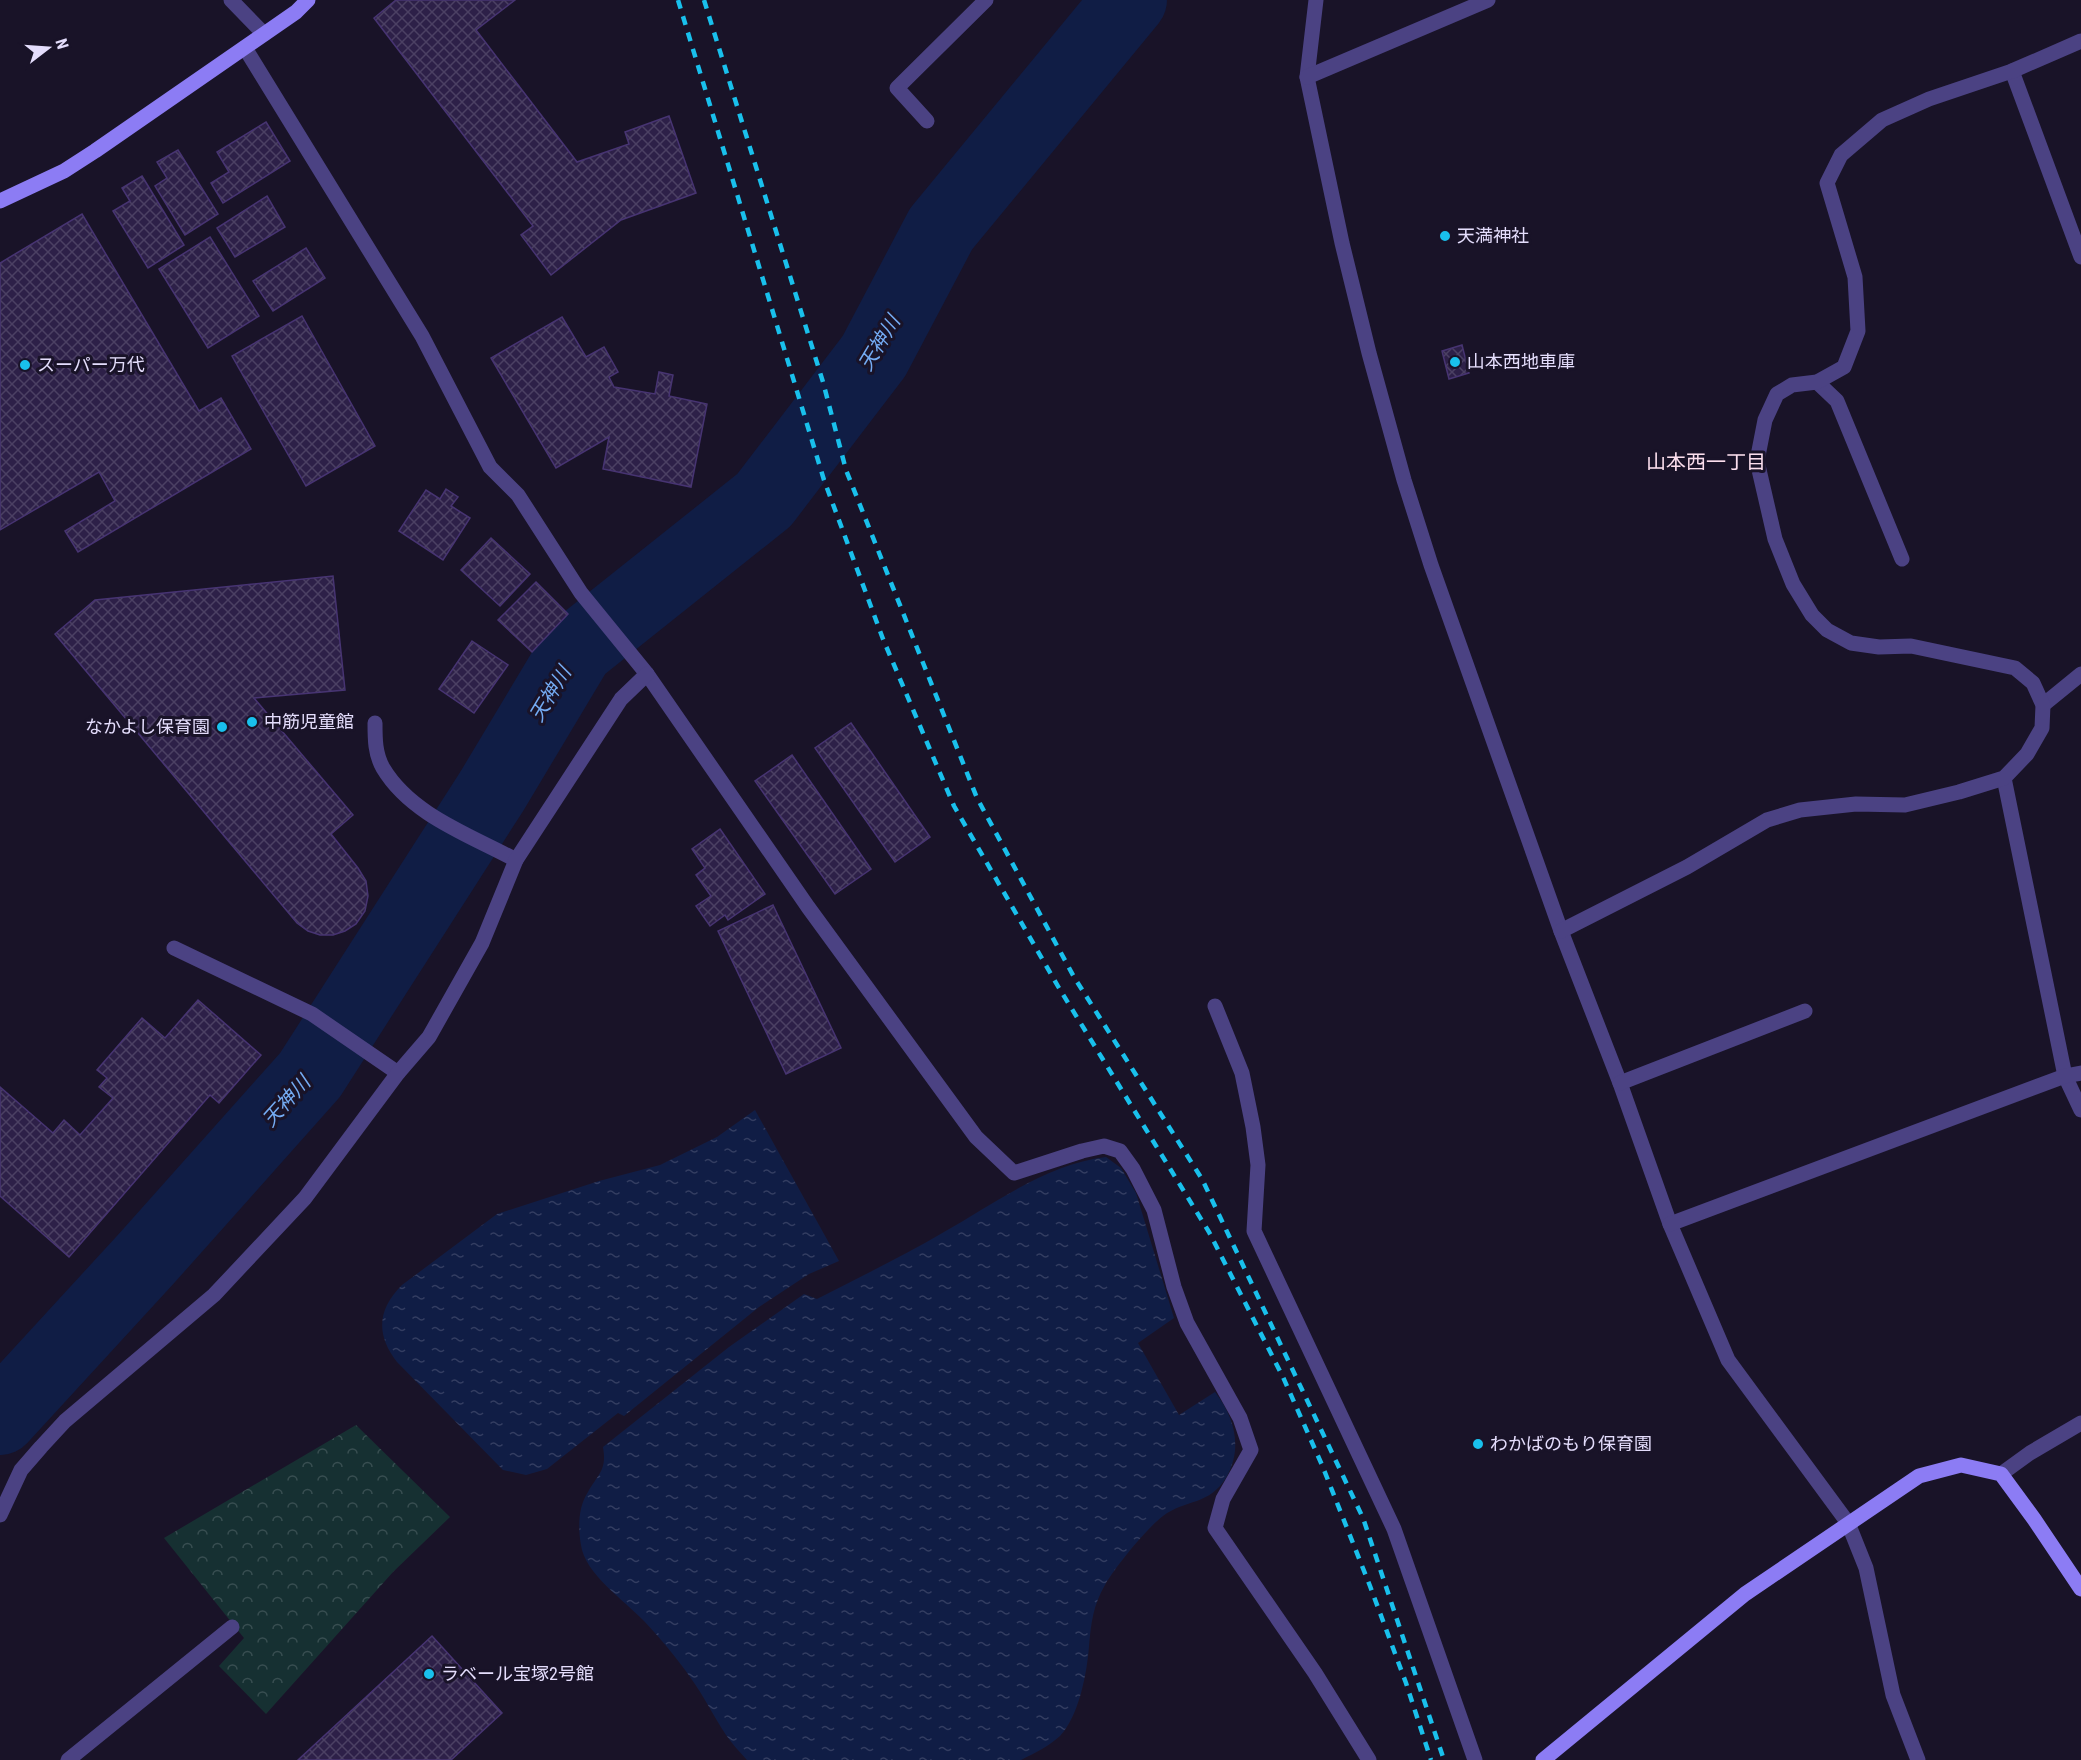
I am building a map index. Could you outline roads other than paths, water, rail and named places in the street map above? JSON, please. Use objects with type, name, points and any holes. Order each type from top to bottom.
[{"type":"street","points":[[231,0],[264,34]]},
{"type":"street","points":[[0,201],[64,171],[296,12],[308,0]]},
{"type":"street","points":[[927,121],[897,88],[986,0]]},
{"type":"street","points":[[1316,0],[1307,77],[1342,243],[1404,480],[1431,565],[1561,931],[1620,1083],[1670,1224],[1728,1359],[1848,1523],[1866,1568],[1893,1695],[1918,1760]]},
{"type":"street","points":[[1307,77],[1488,0]]},
{"type":"street","points":[[1561,931],[1687,867],[1767,820],[1800,810],[1856,804],[1905,805],[1959,792],[2004,778],[2027,754],[2042,728],[2043,705],[2033,683],[2015,668],[1911,646],[1879,647],[1851,643],[1827,630],[1812,615],[1793,584],[1775,539],[1758,461],[1765,420],[1777,394],[1792,385],[1817,382],[1844,367],[1858,331],[1855,276],[1827,183],[1841,155],[1882,120],[1929,99],[2012,71],[2081,41]]},
{"type":"street","points":[[244,48],[422,336],[490,467],[518,495],[581,592],[647,674],[808,907],[976,1137],[1014,1173],[1104,1146],[1120,1151],[1133,1169],[1154,1210],[1174,1287],[1187,1323],[1240,1418],[1251,1450],[1222,1499],[1215,1528],[1315,1673],[1369,1760]]},
{"type":"street","points":[[2012,71],[2081,257]]},
{"type":"street","points":[[1817,382],[1838,401],[1902,559]]},
{"type":"street","points":[[0,1515],[21,1470],[65,1421],[214,1295],[305,1198],[398,1073],[429,1037],[482,943],[516,860],[621,699],[647,674]]},
{"type":"street","points":[[2043,705],[2081,674]]},
{"type":"street","points":[[375,723],[375,748],[383,768],[404,793],[427,813],[516,860]]},
{"type":"street","points":[[2004,778],[2065,1076],[2081,1110]]},
{"type":"street","points":[[174,948],[312,1014],[398,1073]]},
{"type":"street","points":[[1215,1006],[1242,1073],[1253,1127],[1258,1165],[1254,1231],[1394,1529],[1474,1760]]},
{"type":"street","points":[[1620,1083],[1805,1011]]},
{"type":"street","points":[[1670,1224],[2065,1076],[2081,1073]]},
{"type":"street","points":[[2001,1474],[2030,1453],[2081,1423]]},
{"type":"street","points":[[1543,1760],[1744,1594],[1919,1476],[1961,1465],[2001,1474],[2081,1589]]},
{"type":"street","points":[[68,1760],[232,1628]]},
{"type":"water","points":[[755,1110],[839,1261],[809,1274],[759,1307],[624,1416],[618,1413],[547,1469],[526,1475],[503,1470],[397,1362],[390,1352],[385,1342],[382,1323],[384,1313],[394,1294],[402,1285],[497,1214],[599,1181],[660,1165],[717,1137]]},
{"type":"water","points":[[1106,1157],[1121,1168],[1136,1193],[1174,1318],[1138,1343],[1179,1415],[1215,1392],[1222,1401],[1231,1421],[1235,1443],[1235,1454],[1227,1476],[1213,1493],[1171,1511],[1156,1522],[1110,1577],[1101,1592],[1093,1615],[1086,1669],[1077,1706],[1060,1736],[1042,1749],[1021,1760],[747,1760],[726,1735],[695,1684],[674,1655],[644,1621],[606,1586],[584,1556],[579,1532],[581,1511],[585,1498],[603,1466],[603,1447],[729,1347],[804,1294],[817,1299],[913,1250],[1042,1176],[1084,1161]]},
{"type":"waterway","name":"天神川","points":[[0,1418],[310,1075],[492,791],[577,649],[764,500],[874,356],[941,229],[1130,0]]},
{"type":"railway","points":[[678,0],[824,480],[883,639],[954,806],[1059,988],[1209,1232],[1283,1377],[1322,1465],[1370,1586],[1406,1683],[1431,1760]]},
{"type":"railway","points":[[704,0],[823,382],[846,470],[977,798],[1074,977],[1202,1179],[1363,1518],[1444,1760]]},
{"type":"place","name":"天満神社","points":[[1445,236]]},
{"type":"place","name":"山本西地車庫","points":[[1455,362]]},
{"type":"place","name":"スーパー万代","points":[[25,365]]},
{"type":"place","name":"中筋児童館","points":[[252,722]]},
{"type":"place","name":"なかよし保育園","points":[[222,727]]},
{"type":"place","name":"わかばのもり保育園","points":[[1478,1444]]},
{"type":"place","name":"ラベール宝塚2号館","points":[[429,1674]]},
{"type":"district","name":"山本西一丁目","points":[[1706,462]]}]
